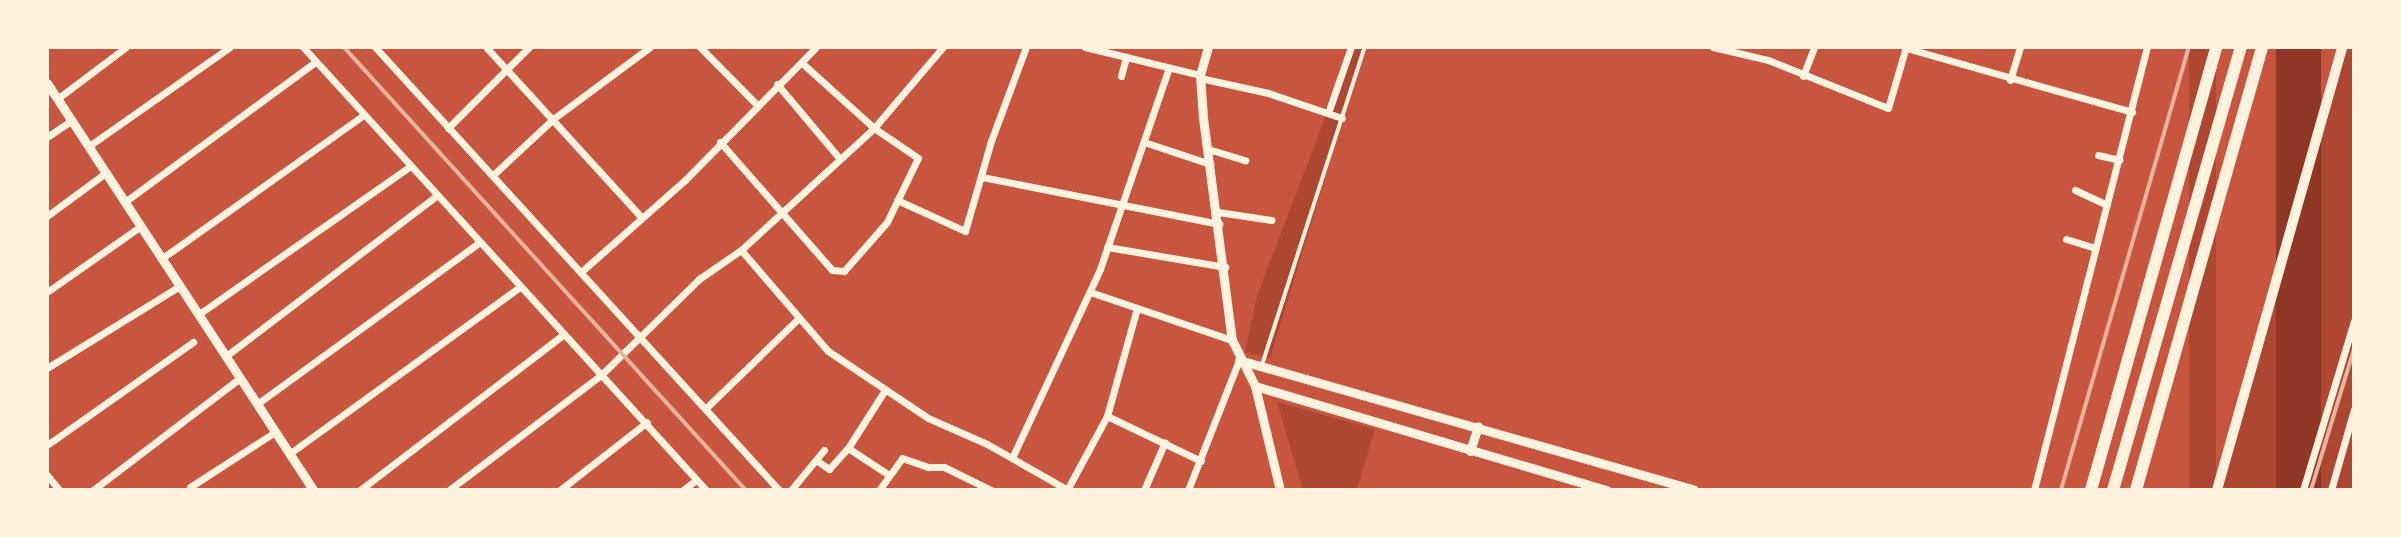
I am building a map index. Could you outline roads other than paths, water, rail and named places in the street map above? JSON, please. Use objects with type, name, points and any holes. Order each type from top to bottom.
[{"type":"highway","points":[[2091,490],[2216,47]]},
{"type":"highway","points":[[2111,490],[2238,47]]},
{"type":"highway","points":[[2136,490],[2262,47]]},
{"type":"main road","points":[[2217,490],[2342,47]]},
{"type":"street","points":[[57,99],[126,47]]},
{"type":"street","points":[[89,146],[230,47]]},
{"type":"street","points":[[303,47],[479,243],[647,422],[705,490]]},
{"type":"street","points":[[486,47],[642,218]]},
{"type":"street","points":[[448,128],[529,47]]},
{"type":"street","points":[[493,175],[553,119],[650,47]]},
{"type":"street","points":[[700,47],[756,104]]},
{"type":"street","points":[[581,272],[642,218],[816,47]]},
{"type":"street","points":[[449,490],[601,375],[640,333],[699,279],[741,250],[874,128],[943,47]]},
{"type":"street","points":[[897,200],[965,231],[1027,47]]},
{"type":"street","points":[[1085,47],[1268,93],[1335,116],[1351,47]]},
{"type":"street","points":[[1121,76],[1131,47]]},
{"type":"street","points":[[1208,47],[1200,77],[1232,340],[1239,360],[1255,386],[1280,490]]},
{"type":"street","points":[[1713,47],[1768,60],[1803,76],[1890,107],[1906,48],[2132,113]]},
{"type":"street","points":[[1803,76],[1814,47]]},
{"type":"street","points":[[2010,80],[2020,47]]},
{"type":"street","points":[[2034,490],[2147,47]]},
{"type":"street","points":[[376,48],[640,333],[779,490]]},
{"type":"street","points":[[126,201],[315,62]]},
{"type":"street","points":[[720,142],[780,214],[832,270],[844,271],[887,222],[918,156],[874,128],[801,62]]},
{"type":"street","points":[[1012,458],[1090,292],[1120,202],[1144,142],[1149,117],[1169,67]]},
{"type":"street","points":[[47,83],[126,201],[309,488]]},
{"type":"street","points":[[778,84],[840,159]]},
{"type":"street","points":[[162,259],[364,115]]},
{"type":"street","points":[[47,136],[72,120]]},
{"type":"street","points":[[1144,142],[1210,164]]},
{"type":"street","points":[[1208,149],[1245,160]]},
{"type":"street","points":[[2098,155],[2119,160]]},
{"type":"street","points":[[199,314],[410,166]]},
{"type":"street","points":[[47,216],[107,172]]},
{"type":"street","points":[[982,177],[1120,202],[1220,224]]},
{"type":"street","points":[[2075,190],[2107,205]]},
{"type":"street","points":[[226,356],[437,195]]},
{"type":"street","points":[[1218,212],[1271,220]]},
{"type":"street","points":[[47,292],[141,226]]},
{"type":"street","points":[[2066,239],[2096,248]]},
{"type":"street","points":[[257,404],[479,243]]},
{"type":"street","points":[[1107,247],[1225,267]]},
{"type":"street","points":[[741,250],[828,351],[928,418],[1012,458],[1067,490],[1107,416],[1137,308]]},
{"type":"street","points":[[47,368],[180,286]]},
{"type":"street","points":[[289,454],[520,287]]},
{"type":"street","points":[[1090,292],[1232,340]]},
{"type":"street","points":[[706,408],[799,318]]},
{"type":"street","points":[[2303,490],[2354,321]]},
{"type":"street","points":[[360,490],[564,335]]},
{"type":"street","points":[[47,445],[193,342]]},
{"type":"street","points":[[1239,360],[1478,426],[1694,490]]},
{"type":"street","points":[[1188,490],[1239,360]]},
{"type":"street","points":[[93,490],[240,378]]},
{"type":"street","points":[[1255,386],[1607,490]]},
{"type":"street","points":[[816,460],[829,470],[848,448],[885,390]]},
{"type":"street","points":[[2330,490],[2354,409]]},
{"type":"street","points":[[1107,416],[1201,461]]},
{"type":"street","points":[[560,490],[647,422]]},
{"type":"street","points":[[1470,451],[1478,426]]},
{"type":"street","points":[[190,487],[275,432]]},
{"type":"street","points":[[1144,490],[1165,442]]},
{"type":"street","points":[[848,448],[889,475]]},
{"type":"street","points":[[792,490],[824,450]]},
{"type":"street","points":[[879,490],[902,457],[928,467],[942,467],[991,490]]},
{"type":"street","points":[[47,475],[59,490]]},
{"type":"street","points":[[683,490],[696,480]]},
{"type":"lane","points":[[1262,366],[1335,116],[1365,47]]},
{"type":"railway","points":[[344,47],[746,490]]},
{"type":"railway","points":[[2061,490],[2189,47]]},
{"type":"railway","points":[[2311,490],[2354,349]]}]
